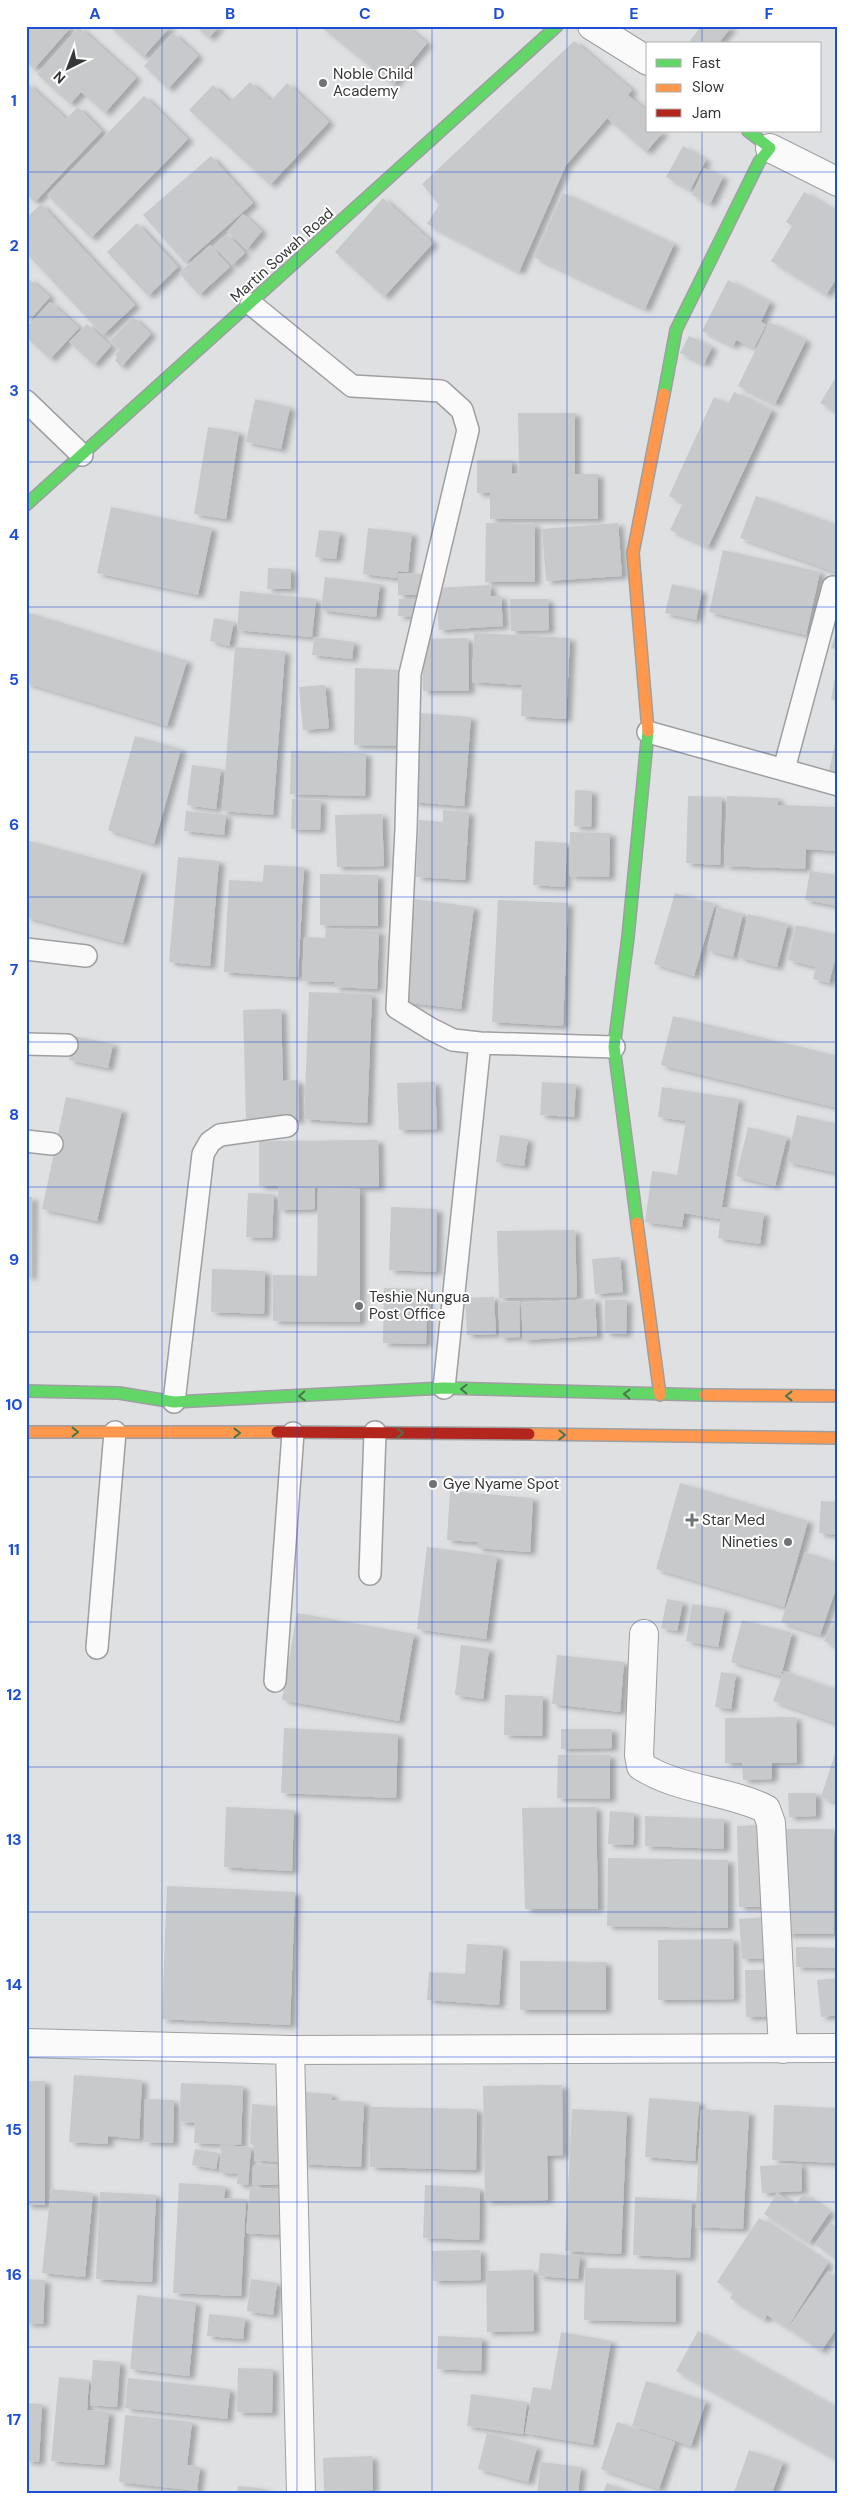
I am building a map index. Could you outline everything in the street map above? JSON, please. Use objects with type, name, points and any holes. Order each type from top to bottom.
[{"type":"street","name":"Martin Sowah Road","points":[[26,506],[557,26]]},
{"type":"street","points":[[592,26],[646,60]]},
{"type":"street","points":[[749,132],[770,148],[838,182]]},
{"type":"street","points":[[660,1395],[614,1048],[628,937],[648,732],[633,553],[676,330],[759,162],[770,148]]},
{"type":"street","points":[[26,1391],[119,1393],[174,1402],[444,1388],[660,1395],[838,1396]]},
{"type":"street","points":[[26,1432],[375,1432],[838,1438]]},
{"type":"street","points":[[644,1634],[639,1755],[641,1766],[656,1776],[748,1800],[766,1809],[771,1823],[784,2049]]},
{"type":"street","points":[[26,2043],[290,2050],[838,2048]]},
{"type":"street","points":[[290,2050],[301,2493]]},
{"type":"lane","points":[[251,304],[352,386],[440,391],[462,410],[468,430],[410,674],[406,829],[397,1008],[453,1040],[480,1043],[614,1048]]},
{"type":"lane","points":[[26,401],[82,454]]},
{"type":"lane","points":[[784,769],[833,587]]},
{"type":"lane","points":[[648,732],[838,785]]},
{"type":"lane","points":[[26,949],[86,956]]},
{"type":"lane","points":[[444,1388],[480,1043]]},
{"type":"lane","points":[[26,1044],[67,1045]]},
{"type":"lane","points":[[174,1402],[203,1154],[210,1142],[220,1135],[287,1126]]},
{"type":"lane","points":[[26,1141],[52,1144]]},
{"type":"lane","points":[[97,1648],[115,1432]]},
{"type":"lane","points":[[370,1574],[375,1432]]},
{"type":"lane","points":[[275,1681],[293,1433]]},
{"type":"building","points":[[26,26],[72,26],[34,69],[26,62]]},
{"type":"building","points":[[109,26],[171,26],[143,57]]},
{"type":"building","points":[[195,26],[219,26],[209,38]]},
{"type":"building","points":[[320,26],[406,26],[427,43],[393,85]]},
{"type":"building","points":[[701,26],[732,26],[720,42],[689,42]]},
{"type":"building","points":[[79,27],[136,78],[105,113],[81,92],[70,104],[37,74]]},
{"type":"building","points":[[173,33],[198,56],[168,89],[144,66]]},
{"type":"building","points":[[574,41],[632,90],[628,95],[646,110],[646,132],[663,132],[646,152],[608,119],[619,105],[566,165],[519,272],[427,224],[439,205],[422,184]]},
{"type":"building","points":[[26,82],[66,119],[78,107],[102,131],[35,202],[26,194]]},
{"type":"building","points":[[250,82],[271,101],[287,83],[329,122],[270,185],[189,110],[213,85],[230,102]]},
{"type":"building","points":[[144,96],[188,139],[91,238],[47,195]]},
{"type":"building","points":[[683,146],[706,160],[690,190],[666,177]]},
{"type":"building","points":[[211,156],[253,203],[185,263],[143,215]]},
{"type":"building","points":[[704,168],[723,177],[710,204],[692,195]]},
{"type":"building","points":[[804,192],[838,213],[838,276],[826,295],[771,261],[792,226],[786,222]]},
{"type":"building","points":[[563,193],[674,244],[645,309],[534,257]]},
{"type":"building","points":[[383,198],[433,243],[384,297],[335,252]]},
{"type":"building","points":[[41,204],[135,305],[103,335],[26,253],[26,218]]},
{"type":"building","points":[[243,214],[262,231],[247,249],[227,232]]},
{"type":"building","points":[[137,223],[178,267],[148,296],[107,252]]},
{"type":"building","points":[[227,234],[245,253],[232,265],[214,246]]},
{"type":"building","points":[[210,245],[230,267],[199,295],[179,273]]},
{"type":"building","points":[[29,279],[50,297],[26,324],[26,283]]},
{"type":"building","points":[[728,280],[770,302],[761,322],[766,325],[754,348],[736,340],[733,346],[702,331]]},
{"type":"building","points":[[50,302],[79,328],[50,359],[26,337],[26,328]]},
{"type":"building","points":[[133,317],[151,334],[121,367],[115,360],[117,357],[115,355],[120,350],[110,341]]},
{"type":"building","points":[[769,322],[806,340],[775,404],[738,386]]},
{"type":"building","points":[[87,324],[111,346],[94,365],[69,342]]},
{"type":"building","points":[[689,336],[712,347],[704,364],[680,353]]},
{"type":"building","points":[[838,374],[838,413],[820,403]]},
{"type":"building","points":[[734,392],[772,410],[708,547],[670,530],[683,503],[669,496],[714,397],[728,404]]},
{"type":"building","points":[[255,399],[290,407],[281,449],[246,442]]},
{"type":"building","points":[[518,413],[575,413],[575,474],[598,474],[598,519],[490,519],[490,493],[477,493],[477,460],[512,460],[512,474],[519,473]]},
{"type":"building","points":[[208,427],[239,432],[226,519],[194,514]]},
{"type":"building","points":[[756,496],[838,525],[838,573],[740,538]]},
{"type":"building","points":[[111,507],[212,528],[198,595],[97,573]]},
{"type":"building","points":[[486,523],[535,524],[535,582],[485,582]]},
{"type":"building","points":[[618,523],[622,576],[546,581],[542,529]]},
{"type":"building","points":[[368,528],[412,533],[408,572],[398,571],[397,578],[363,574]]},
{"type":"building","points":[[319,530],[340,532],[336,559],[315,557]]},
{"type":"building","points":[[723,550],[820,572],[806,635],[709,612]]},
{"type":"building","points":[[268,568],[291,569],[291,589],[267,589]]},
{"type":"building","points":[[398,573],[424,574],[424,595],[398,595]]},
{"type":"building","points":[[325,577],[380,584],[376,617],[321,610]]},
{"type":"building","points":[[672,584],[702,591],[696,620],[665,613]]},
{"type":"building","points":[[490,585],[491,596],[501,596],[503,626],[439,630],[436,588]]},
{"type":"building","points":[[240,591],[316,599],[312,637],[237,630]]},
{"type":"building","points":[[399,599],[417,599],[418,617],[398,616]]},
{"type":"building","points":[[510,599],[548,599],[549,630],[511,631]]},
{"type":"building","points":[[26,612],[187,661],[167,726],[26,683]]},
{"type":"building","points":[[214,618],[234,622],[229,646],[210,641]]},
{"type":"building","points":[[838,630],[838,650],[831,648]]},
{"type":"building","points":[[474,633],[570,638],[566,719],[521,716],[522,685],[472,682]]},
{"type":"building","points":[[314,637],[354,642],[352,659],[312,655]]},
{"type":"building","points":[[468,638],[469,691],[423,691],[422,639]]},
{"type":"building","points":[[235,647],[285,651],[273,815],[222,811]]},
{"type":"building","points":[[838,666],[838,701],[831,699]]},
{"type":"building","points":[[355,668],[398,670],[397,746],[354,745]]},
{"type":"building","points":[[325,685],[329,728],[303,730],[299,687]]},
{"type":"building","points":[[419,713],[471,717],[464,806],[412,802]]},
{"type":"building","points":[[135,736],[181,749],[154,844],[108,830]]},
{"type":"building","points":[[835,744],[838,745],[838,773],[829,770]]},
{"type":"building","points":[[291,751],[366,753],[365,796],[290,794]]},
{"type":"building","points":[[192,765],[221,769],[216,809],[187,805]]},
{"type":"building","points":[[575,790],[592,791],[591,827],[574,826]]},
{"type":"building","points":[[688,796],[722,797],[720,865],[686,863]]},
{"type":"building","points":[[727,796],[778,798],[778,805],[838,807],[838,851],[806,849],[805,869],[724,866]]},
{"type":"building","points":[[292,799],[321,800],[320,830],[291,829]]},
{"type":"building","points":[[443,810],[469,812],[465,880],[416,877],[419,820],[443,822]]},
{"type":"building","points":[[186,811],[226,815],[224,835],[184,831]]},
{"type":"building","points":[[382,814],[384,866],[337,867],[335,815]]},
{"type":"building","points":[[570,832],[610,833],[609,877],[569,876]]},
{"type":"building","points":[[26,840],[142,871],[123,943],[26,917]]},
{"type":"building","points":[[535,841],[567,843],[565,887],[533,885]]},
{"type":"building","points":[[178,857],[219,861],[210,966],[169,962]]},
{"type":"building","points":[[264,865],[304,867],[298,977],[224,972],[229,880],[263,882]]},
{"type":"building","points":[[810,871],[838,875],[838,906],[805,900]]},
{"type":"building","points":[[320,874],[378,875],[378,926],[320,925]]},
{"type":"building","points":[[675,893],[715,904],[694,976],[654,964]]},
{"type":"building","points":[[415,899],[474,907],[461,1009],[402,1002]]},
{"type":"building","points":[[498,900],[568,903],[563,1026],[492,1022]]},
{"type":"building","points":[[717,907],[743,914],[733,957],[707,950]]},
{"type":"building","points":[[748,914],[788,924],[777,967],[738,957]]},
{"type":"building","points":[[796,925],[838,935],[838,948],[829,983],[813,979],[816,967],[788,960]]},
{"type":"building","points":[[326,928],[379,931],[377,989],[334,987],[334,982],[302,981],[304,937],[325,938]]},
{"type":"building","points":[[309,992],[372,994],[367,1123],[304,1119]]},
{"type":"building","points":[[281,1009],[283,1081],[298,1080],[299,1120],[246,1121],[243,1010]]},
{"type":"building","points":[[673,1016],[838,1056],[838,1108],[661,1065]]},
{"type":"building","points":[[74,1036],[113,1044],[108,1068],[69,1060]]},
{"type":"building","points":[[435,1082],[437,1129],[399,1130],[397,1083]]},
{"type":"building","points":[[542,1082],[576,1084],[574,1117],[540,1115]]},
{"type":"building","points":[[662,1087],[739,1099],[720,1219],[684,1213],[682,1227],[645,1222],[652,1171],[677,1175],[686,1121],[658,1117]]},
{"type":"building","points":[[66,1097],[122,1110],[97,1221],[42,1209]]},
{"type":"building","points":[[797,1115],[838,1124],[838,1173],[787,1162]]},
{"type":"building","points":[[748,1127],[787,1137],[775,1186],[736,1176]]},
{"type":"building","points":[[500,1135],[528,1139],[524,1166],[496,1162]]},
{"type":"building","points":[[378,1140],[379,1187],[315,1188],[315,1209],[279,1210],[278,1186],[259,1186],[259,1141]]},
{"type":"building","points":[[318,1188],[360,1189],[360,1322],[273,1321],[273,1275],[317,1276]]},
{"type":"building","points":[[248,1193],[274,1194],[272,1238],[246,1237]]},
{"type":"building","points":[[26,1197],[32,1197],[31,1277],[26,1276]]},
{"type":"building","points":[[391,1207],[437,1209],[436,1272],[389,1270]]},
{"type":"building","points":[[722,1207],[764,1213],[760,1244],[718,1238]]},
{"type":"building","points":[[575,1230],[577,1297],[499,1298],[497,1231]]},
{"type":"building","points":[[620,1257],[623,1292],[595,1294],[592,1259]]},
{"type":"building","points":[[212,1269],[265,1271],[264,1314],[211,1312]]},
{"type":"building","points":[[384,1288],[427,1289],[426,1344],[383,1343]]},
{"type":"building","points":[[494,1297],[496,1334],[467,1335],[465,1298]]},
{"type":"building","points":[[595,1299],[597,1336],[523,1340],[521,1303]]},
{"type":"building","points":[[605,1300],[627,1300],[626,1334],[605,1333]]},
{"type":"building","points":[[519,1301],[520,1337],[500,1338],[498,1302]]},
{"type":"building","points":[[680,1483],[808,1521],[784,1607],[656,1569]]},
{"type":"building","points":[[450,1491],[533,1498],[530,1552],[477,1548],[477,1542],[447,1540]]},
{"type":"building","points":[[821,1501],[838,1502],[838,1535],[819,1533]]},
{"type":"building","points":[[427,1547],[497,1556],[486,1639],[417,1629]]},
{"type":"building","points":[[805,1552],[838,1563],[838,1583],[820,1635],[781,1622]]},
{"type":"building","points":[[667,1599],[683,1602],[677,1631],[661,1628]]},
{"type":"building","points":[[692,1604],[725,1609],[718,1647],[686,1641]]},
{"type":"building","points":[[297,1613],[414,1634],[399,1721],[282,1700]]},
{"type":"building","points":[[838,1615],[838,1648],[824,1641]]},
{"type":"building","points":[[742,1620],[792,1633],[781,1676],[731,1662]]},
{"type":"building","points":[[461,1645],[489,1649],[483,1699],[455,1695]]},
{"type":"building","points":[[557,1655],[624,1662],[620,1712],[552,1704]]},
{"type":"building","points":[[784,1671],[838,1690],[838,1724],[773,1701]]},
{"type":"building","points":[[721,1672],[736,1674],[731,1709],[715,1707]]},
{"type":"building","points":[[505,1695],[543,1696],[542,1736],[504,1735]]},
{"type":"building","points":[[796,1717],[797,1763],[772,1763],[772,1779],[743,1780],[742,1763],[725,1763],[725,1718]]},
{"type":"building","points":[[284,1728],[398,1734],[396,1798],[281,1793]]},
{"type":"building","points":[[561,1729],[612,1729],[612,1748],[561,1749]]},
{"type":"building","points":[[838,1749],[838,1803],[821,1797]]},
{"type":"building","points":[[558,1755],[610,1755],[610,1799],[557,1798]]},
{"type":"building","points":[[788,1793],[816,1793],[816,1816],[789,1817]]},
{"type":"building","points":[[226,1807],[294,1810],[292,1871],[224,1867]]},
{"type":"building","points":[[596,1807],[598,1909],[525,1909],[522,1808]]},
{"type":"building","points":[[610,1811],[634,1813],[633,1845],[608,1844]]},
{"type":"building","points":[[645,1816],[724,1819],[724,1849],[645,1846]]},
{"type":"building","points":[[758,1825],[760,1907],[739,1907],[737,1826]]},
{"type":"building","points":[[786,1829],[834,1829],[834,1934],[786,1934]]},
{"type":"building","points":[[608,1858],[728,1860],[728,1928],[607,1926]]},
{"type":"building","points":[[167,1886],[295,1892],[290,2025],[162,2019]]},
{"type":"building","points":[[766,1917],[768,1958],[742,1959],[739,1919]]},
{"type":"building","points":[[733,1939],[734,1999],[658,2000],[658,1940]]},
{"type":"building","points":[[467,1944],[503,1946],[499,2005],[427,2000],[429,1972],[465,1974]]},
{"type":"building","points":[[796,1947],[838,1948],[838,1968],[796,1967]]},
{"type":"building","points":[[520,1961],[606,1962],[606,2010],[520,2010]]},
{"type":"building","points":[[745,1970],[770,1970],[771,2016],[746,2017]]},
{"type":"building","points":[[838,1978],[838,2015],[821,2017],[817,1980]]},
{"type":"building","points":[[74,2075],[142,2080],[139,2139],[108,2136],[108,2144],[69,2142]]},
{"type":"building","points":[[26,2081],[45,2081],[45,2205],[26,2205]]},
{"type":"building","points":[[181,2083],[243,2086],[241,2145],[194,2143],[195,2123],[179,2122]]},
{"type":"building","points":[[562,2085],[563,2155],[547,2156],[548,2200],[485,2201],[483,2086]]},
{"type":"building","points":[[304,2092],[332,2094],[331,2100],[364,2102],[361,2167],[302,2164]]},
{"type":"building","points":[[649,2098],[699,2102],[695,2161],[645,2157]]},
{"type":"building","points":[[145,2099],[174,2100],[173,2143],[144,2142]]},
{"type":"building","points":[[252,2104],[285,2107],[282,2162],[254,2160],[254,2145],[250,2144]]},
{"type":"building","points":[[774,2105],[838,2108],[838,2163],[772,2160]]},
{"type":"building","points":[[370,2107],[477,2109],[476,2170],[370,2167]]},
{"type":"building","points":[[572,2109],[627,2112],[621,2254],[565,2251]]},
{"type":"building","points":[[701,2109],[749,2112],[743,2229],[695,2227]]},
{"type":"building","points":[[221,2145],[251,2147],[248,2185],[237,2184],[238,2174],[219,2172]]},
{"type":"building","points":[[195,2149],[219,2153],[216,2169],[192,2165]]},
{"type":"building","points":[[801,2164],[802,2191],[762,2193],[760,2166]]},
{"type":"building","points":[[253,2165],[279,2166],[279,2185],[252,2185]]},
{"type":"building","points":[[179,2183],[225,2186],[224,2198],[246,2199],[241,2296],[173,2293]]},
{"type":"building","points":[[425,2185],[480,2188],[479,2240],[423,2238]]},
{"type":"building","points":[[250,2187],[283,2190],[279,2235],[246,2233]]},
{"type":"building","points":[[51,2189],[93,2193],[85,2277],[42,2273]]},
{"type":"building","points":[[100,2192],[156,2195],[152,2282],[96,2279]]},
{"type":"building","points":[[777,2193],[795,2205],[803,2194],[830,2212],[809,2243],[764,2214]]},
{"type":"building","points":[[635,2197],[692,2200],[690,2258],[633,2255]]},
{"type":"building","points":[[759,2218],[828,2263],[787,2328],[767,2315],[764,2320],[730,2298],[733,2293],[717,2282]]},
{"type":"building","points":[[831,2223],[838,2228],[838,2260],[815,2244]]},
{"type":"building","points":[[480,2250],[481,2280],[433,2281],[432,2251]]},
{"type":"building","points":[[540,2253],[580,2256],[578,2279],[538,2276]]},
{"type":"building","points":[[585,2268],[676,2270],[676,2322],[584,2320]]},
{"type":"building","points":[[533,2270],[534,2331],[487,2332],[486,2271]]},
{"type":"building","points":[[828,2271],[838,2278],[838,2333],[835,2331],[821,2351],[788,2328]]},
{"type":"building","points":[[26,2279],[45,2280],[43,2324],[26,2323]]},
{"type":"building","points":[[251,2279],[277,2283],[273,2315],[247,2311]]},
{"type":"building","points":[[137,2295],[196,2302],[189,2376],[130,2369]]},
{"type":"building","points":[[209,2314],[245,2318],[243,2339],[207,2336]]},
{"type":"building","points":[[698,2331],[838,2409],[838,2460],[676,2371]]},
{"type":"building","points":[[561,2332],[611,2341],[593,2445],[525,2433],[533,2387],[551,2390]]},
{"type":"building","points":[[438,2336],[482,2338],[481,2371],[437,2369]]},
{"type":"building","points":[[93,2360],[120,2362],[117,2407],[90,2405]]},
{"type":"building","points":[[238,2368],[273,2369],[272,2413],[237,2412]]},
{"type":"building","points":[[59,2377],[89,2380],[87,2410],[109,2412],[104,2465],[51,2461]]},
{"type":"building","points":[[128,2378],[230,2389],[227,2419],[125,2408]]},
{"type":"building","points":[[646,2381],[706,2401],[691,2446],[632,2426]]},
{"type":"building","points":[[471,2394],[527,2402],[523,2434],[467,2426]]},
{"type":"building","points":[[26,2403],[42,2404],[39,2462],[26,2461]]},
{"type":"building","points":[[125,2415],[192,2422],[187,2465],[200,2467],[197,2491],[119,2482]]},
{"type":"building","points":[[617,2422],[675,2442],[659,2489],[601,2469]]},
{"type":"building","points":[[487,2433],[537,2447],[528,2482],[478,2469]]},
{"type":"building","points":[[749,2450],[783,2462],[772,2493],[734,2492]]},
{"type":"building","points":[[372,2456],[373,2490],[324,2491],[323,2458]]},
{"type":"building","points":[[541,2462],[581,2467],[578,2493],[537,2493]]},
{"type":"building","points":[[607,2483],[631,2493],[603,2493]]},
{"type":"building","points":[[238,2486],[266,2489],[265,2493],[237,2493]]},
{"type":"traffic: fast","points":[[26,505],[557,26]]},
{"type":"traffic: fast","points":[[664,394],[676,330],[759,162],[770,148],[749,132]]},
{"type":"traffic: fast","points":[[637,1223],[614,1047],[628,937],[648,731]]},
{"type":"traffic: fast","points":[[26,1391],[119,1393],[174,1402],[444,1388],[705,1395]]},
{"type":"traffic: slow","points":[[648,731],[633,553],[664,394]]},
{"type":"traffic: slow","points":[[637,1223],[660,1395]]},
{"type":"traffic: slow","points":[[705,1395],[838,1396]]},
{"type":"traffic: slow","points":[[26,1432],[277,1432]]},
{"type":"traffic: slow","points":[[529,1434],[838,1438]]},
{"type":"traffic: jam","points":[[277,1432],[529,1434]]},
{"type":"place","name":"Noble Child Academy","points":[[323,83]]},
{"type":"place","name":"Teshie Nungua Post Office","points":[[359,1306]]},
{"type":"place","name":"Gye Nyame Spot","points":[[433,1484]]},
{"type":"place","name":"Star Med","points":[[692,1520]]},
{"type":"place","name":"Nineties","points":[[788,1542]]}]
